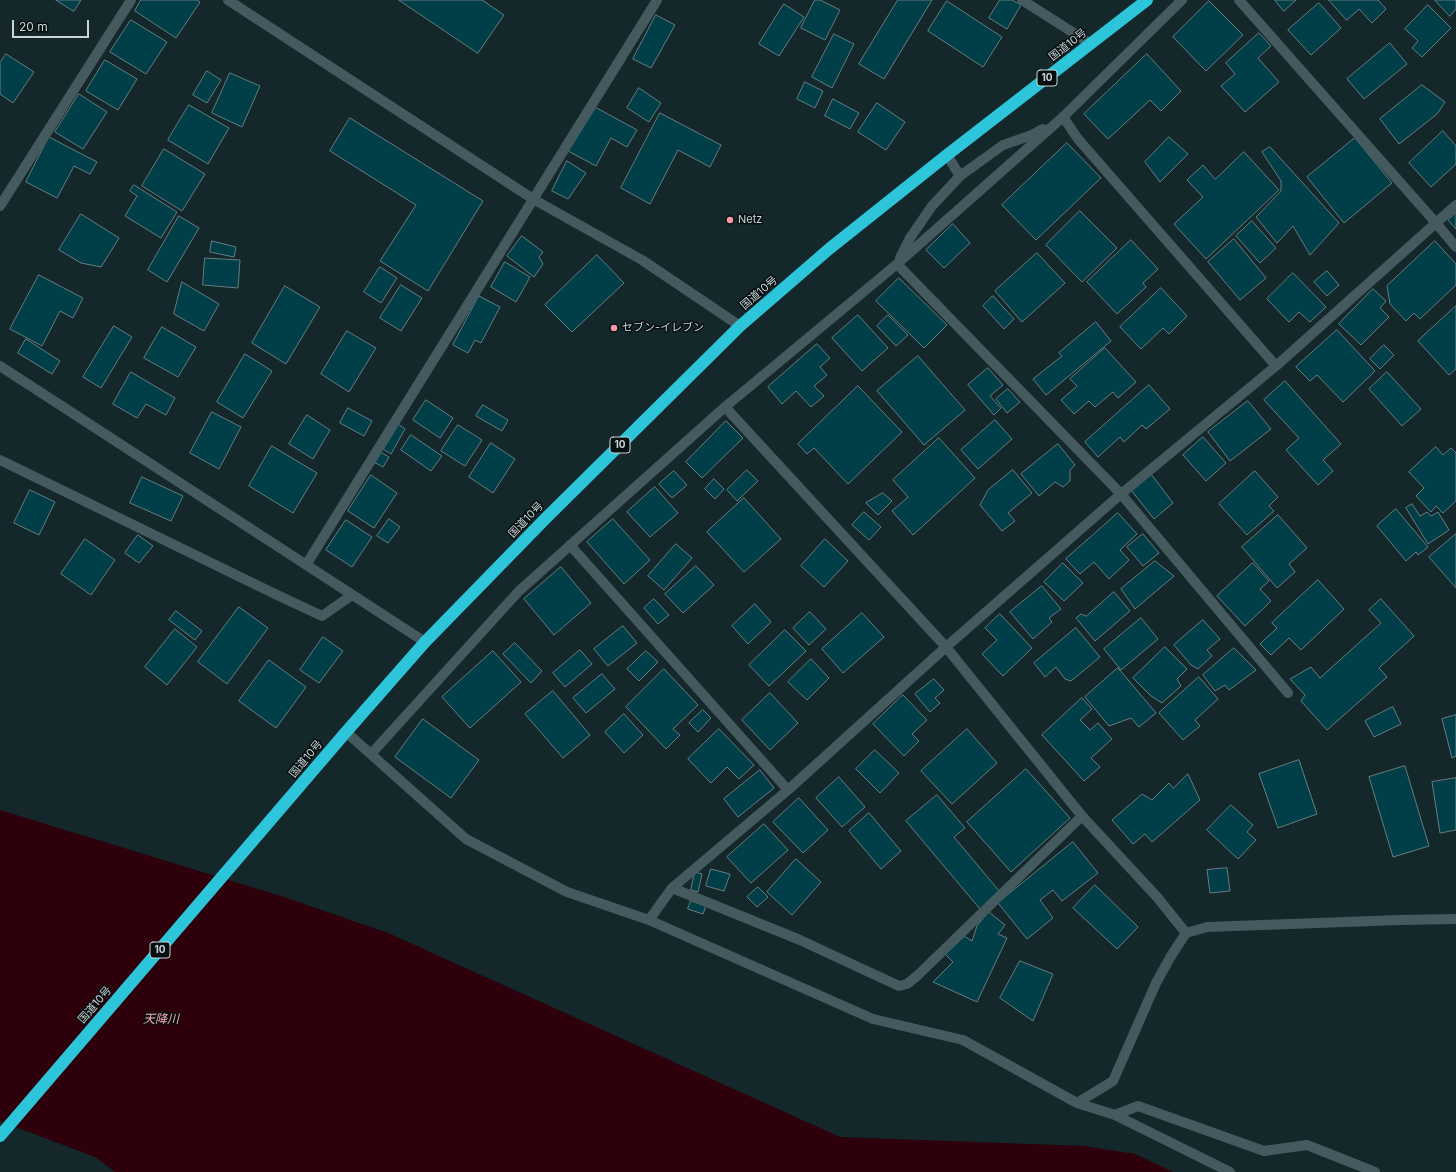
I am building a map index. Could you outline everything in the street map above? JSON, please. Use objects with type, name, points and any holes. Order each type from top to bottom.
[{"type":"highway","name":"国道10号","points":[[0,1136],[425,642],[546,518],[740,326],[829,250],[947,155],[1147,0]]},
{"type":"street","points":[[0,206],[131,0]]},
{"type":"street","points":[[228,0],[533,199],[642,260],[740,326]]},
{"type":"street","points":[[306,565],[657,0]]},
{"type":"street","points":[[1022,0],[1091,44]]},
{"type":"street","points":[[371,754],[519,591],[725,407],[897,264],[1063,117],[1182,0]]},
{"type":"street","points":[[1239,0],[1456,247]]},
{"type":"street","points":[[897,264],[910,238],[932,206],[960,176],[1003,145],[1032,135],[1063,117]]},
{"type":"street","points":[[1063,117],[1078,139],[1276,366]]},
{"type":"street","points":[[947,155],[960,176]]},
{"type":"street","points":[[649,920],[672,888],[788,790],[946,647],[1121,494],[1276,366],[1456,205]]},
{"type":"street","points":[[897,264],[1121,494],[1288,693]]},
{"type":"street","points":[[0,366],[425,642]]},
{"type":"street","points":[[725,407],[946,647],[1082,816],[1157,898],[1186,933]]},
{"type":"street","points":[[0,460],[322,616],[352,595]]},
{"type":"street","points":[[570,545],[788,790]]},
{"type":"street","points":[[346,732],[466,839],[567,892],[649,920],[873,1019],[963,1040],[1077,1104],[1115,1115],[1230,1172]]},
{"type":"street","points":[[672,888],[800,940],[899,986],[907,984],[917,976],[1082,816]]},
{"type":"street","points":[[1077,1104],[1113,1081],[1156,983],[1186,933],[1207,927],[1456,919]]},
{"type":"street","points":[[1115,1115],[1138,1106],[1264,1151],[1307,1145],[1375,1172]]},
{"type":"water","name":"天降川","points":[[0,810],[287,898],[388,933],[840,1137],[1084,1146],[1135,1154],[1173,1172],[115,1172],[95,1157],[0,1121]]},
{"type":"building","points":[[56,0],[81,0],[74,11]]},
{"type":"building","points":[[141,0],[197,0],[200,2],[176,38],[135,11]]},
{"type":"building","points":[[399,0],[482,0],[504,15],[478,53]]},
{"type":"building","points":[[815,0],[820,0],[840,10],[825,40],[801,28]]},
{"type":"building","points":[[898,0],[932,0],[884,79],[859,64]]},
{"type":"building","points":[[1000,0],[1012,0],[1021,5],[1007,29],[989,18]]},
{"type":"building","points":[[1275,0],[1296,0],[1284,11]]},
{"type":"building","points":[[1329,0],[1378,0],[1386,9],[1372,23],[1359,9],[1347,20]]},
{"type":"building","points":[[1435,0],[1456,0],[1456,9],[1450,16]]},
{"type":"building","points":[[947,1],[1002,37],[983,67],[928,31]]},
{"type":"building","points":[[1209,1],[1243,35],[1206,71],[1173,37]]},
{"type":"building","points":[[1319,3],[1341,28],[1311,55],[1288,30]]},
{"type":"building","points":[[784,4],[804,17],[779,56],[759,44]]},
{"type":"building","points":[[1428,5],[1451,28],[1422,57],[1412,48],[1418,41],[1405,29]]},
{"type":"building","points":[[656,15],[675,25],[651,68],[633,59]]},
{"type":"building","points":[[131,20],[167,42],[146,74],[110,52]]},
{"type":"building","points":[[1259,33],[1271,46],[1258,58],[1279,82],[1245,112],[1221,86],[1235,74],[1226,63]]},
{"type":"building","points":[[834,34],[854,44],[832,88],[812,77]]},
{"type":"building","points":[[1390,43],[1407,64],[1364,99],[1347,79]]},
{"type":"building","points":[[6,54],[34,72],[13,103],[0,94],[0,63]]},
{"type":"building","points":[[1147,54],[1181,91],[1161,111],[1150,100],[1108,139],[1084,114]]},
{"type":"building","points":[[105,60],[137,79],[118,110],[86,91]]},
{"type":"building","points":[[207,71],[221,80],[207,103],[193,95]]},
{"type":"building","points":[[230,73],[260,86],[242,127],[212,113]]},
{"type":"building","points":[[805,82],[823,91],[815,108],[797,99]]},
{"type":"building","points":[[1422,85],[1445,102],[1437,114],[1399,144],[1380,119]]},
{"type":"building","points":[[639,88],[661,103],[649,122],[627,108]]},
{"type":"building","points":[[79,94],[107,112],[83,149],[55,132]]},
{"type":"building","points":[[833,99],[859,113],[850,129],[825,116]]},
{"type":"building","points":[[877,103],[905,122],[886,150],[858,132]]},
{"type":"building","points":[[189,105],[229,128],[208,164],[168,140]]},
{"type":"building","points":[[593,106],[637,130],[627,147],[611,138],[596,166],[568,151]]},
{"type":"building","points":[[660,113],[721,145],[710,167],[678,150],[650,204],[621,188]]},
{"type":"building","points":[[350,118],[483,201],[428,291],[380,261],[416,205],[330,151]]},
{"type":"building","points":[[1443,131],[1456,146],[1456,164],[1431,187],[1409,163]]},
{"type":"building","points":[[49,137],[97,162],[90,174],[74,166],[57,198],[26,182]]},
{"type":"building","points":[[1169,137],[1188,154],[1160,182],[1145,162]]},
{"type":"building","points":[[1355,138],[1392,183],[1344,223],[1307,177]]},
{"type":"building","points":[[1067,143],[1101,178],[1036,240],[1002,205]]},
{"type":"building","points":[[1270,147],[1339,223],[1310,255],[1293,226],[1277,243],[1256,217],[1281,191],[1281,181],[1262,152]]},
{"type":"building","points":[[164,149],[205,174],[182,211],[142,186]]},
{"type":"building","points":[[1244,152],[1279,190],[1206,259],[1174,224],[1203,197],[1187,180],[1203,165],[1215,179]]},
{"type":"building","points":[[567,161],[586,173],[568,199],[552,191]]},
{"type":"building","points":[[134,185],[177,212],[161,238],[125,216],[137,196],[130,191]]},
{"type":"building","points":[[1080,211],[1117,248],[1082,282],[1046,245]]},
{"type":"building","points":[[1456,213],[1456,229],[1448,220]]},
{"type":"building","points":[[81,214],[119,238],[101,267],[81,263],[59,250]]},
{"type":"building","points":[[179,216],[199,228],[167,282],[148,270]]},
{"type":"building","points":[[1252,221],[1276,248],[1260,263],[1236,236]]},
{"type":"building","points":[[953,224],[970,243],[944,268],[926,250]]},
{"type":"building","points":[[522,236],[543,252],[539,257],[543,264],[534,277],[507,256]]},
{"type":"building","points":[[1234,239],[1266,278],[1240,300],[1208,262]]},
{"type":"building","points":[[1131,240],[1158,269],[1143,283],[1146,287],[1117,314],[1087,282]]},
{"type":"building","points":[[212,241],[236,247],[234,257],[210,252]]},
{"type":"building","points":[[1435,241],[1456,264],[1456,285],[1420,319],[1414,313],[1406,321],[1390,304],[1387,286]]},
{"type":"building","points":[[1037,253],[1065,283],[1022,322],[995,291]]},
{"type":"building","points":[[597,255],[624,283],[572,332],[545,305]]},
{"type":"building","points":[[205,258],[240,260],[238,288],[203,285]]},
{"type":"building","points":[[505,262],[530,277],[516,302],[491,287]]},
{"type":"building","points":[[380,267],[397,278],[381,303],[364,292]]},
{"type":"building","points":[[1327,271],[1339,285],[1327,296],[1314,282]]},
{"type":"building","points":[[1293,273],[1326,307],[1310,322],[1299,312],[1289,322],[1267,299]]},
{"type":"building","points":[[39,275],[83,298],[73,318],[60,311],[42,346],[10,329]]},
{"type":"building","points":[[899,278],[947,325],[924,348],[876,301]]},
{"type":"building","points":[[182,282],[219,304],[204,331],[174,314]]},
{"type":"building","points":[[401,285],[422,298],[401,331],[380,318]]},
{"type":"building","points":[[285,286],[320,307],[286,364],[252,343]]},
{"type":"building","points":[[1161,288],[1187,316],[1169,334],[1163,328],[1141,349],[1120,327]]},
{"type":"building","points":[[1373,289],[1386,301],[1380,308],[1389,317],[1361,345],[1339,324]]},
{"type":"building","points":[[479,296],[500,307],[481,343],[475,340],[468,353],[453,345]]},
{"type":"building","points":[[993,296],[1014,319],[1004,329],[983,306]]},
{"type":"building","points":[[1456,306],[1456,369],[1449,375],[1418,341]]},
{"type":"building","points":[[858,315],[888,348],[862,371],[832,338]]},
{"type":"building","points":[[888,315],[908,335],[896,346],[877,326]]},
{"type":"building","points":[[1096,322],[1111,341],[1046,395],[1033,379],[1062,356],[1059,353]]},
{"type":"building","points":[[114,326],[132,337],[101,388],[83,377]]},
{"type":"building","points":[[162,327],[196,347],[178,377],[144,358]]},
{"type":"building","points":[[1337,330],[1375,371],[1343,402],[1317,375],[1310,381],[1296,367]]},
{"type":"building","points":[[347,331],[376,348],[349,392],[321,374]]},
{"type":"building","points":[[26,339],[60,361],[52,374],[18,353]]},
{"type":"building","points":[[817,344],[830,358],[820,367],[827,375],[814,386],[824,396],[811,407],[796,391],[782,404],[768,387]]},
{"type":"building","points":[[1384,345],[1394,355],[1380,369],[1370,359]]},
{"type":"building","points":[[1105,348],[1136,382],[1118,398],[1113,392],[1095,407],[1089,401],[1074,414],[1061,400],[1077,386],[1070,379]]},
{"type":"building","points":[[245,354],[272,371],[243,418],[217,402]]},
{"type":"building","points":[[918,356],[965,410],[924,445],[877,391]]},
{"type":"building","points":[[988,368],[1003,385],[990,396],[1001,408],[994,415],[968,385]]},
{"type":"building","points":[[131,372],[175,398],[166,415],[146,404],[137,418],[113,404]]},
{"type":"building","points":[[1387,372],[1421,409],[1402,426],[1369,389]]},
{"type":"building","points":[[1285,381],[1341,444],[1323,460],[1333,471],[1318,485],[1286,450],[1299,438],[1264,400]]},
{"type":"building","points":[[1149,385],[1170,409],[1146,429],[1142,425],[1124,442],[1120,437],[1098,457],[1085,442]]},
{"type":"building","points":[[858,386],[902,432],[848,484],[814,448],[807,454],[798,444]]},
{"type":"building","points":[[1008,389],[1020,402],[1007,413],[996,399]]},
{"type":"building","points":[[426,400],[453,418],[440,438],[413,420]]},
{"type":"building","points":[[1248,401],[1271,429],[1230,461],[1208,432]]},
{"type":"building","points":[[483,405],[508,420],[502,431],[476,416]]},
{"type":"building","points":[[348,408],[372,421],[364,436],[340,423]]},
{"type":"building","points":[[212,412],[241,427],[219,469],[190,453]]},
{"type":"building","points":[[307,415],[330,430],[313,459],[289,444]]},
{"type":"building","points":[[995,420],[1012,439],[978,469],[961,450]]},
{"type":"building","points":[[726,421],[743,438],[702,478],[686,462]]},
{"type":"building","points":[[398,424],[405,429],[391,454],[383,449]]},
{"type":"building","points":[[458,425],[482,440],[465,466],[441,451]]},
{"type":"building","points":[[411,435],[442,456],[431,471],[401,450]]},
{"type":"building","points":[[1203,437],[1226,463],[1206,481],[1183,455]]},
{"type":"building","points":[[939,438],[975,478],[913,535],[892,511],[908,497],[893,480]]},
{"type":"building","points":[[491,443],[515,459],[493,493],[469,477]]},
{"type":"building","points":[[1058,444],[1075,465],[1070,470],[1070,481],[1063,487],[1055,482],[1039,496],[1021,474]]},
{"type":"building","points":[[272,446],[317,473],[293,513],[249,486]]},
{"type":"building","points":[[1436,447],[1443,455],[1451,448],[1456,453],[1456,501],[1443,513],[1436,506],[1431,512],[1416,496],[1424,488],[1409,472]]},
{"type":"building","points":[[380,452],[389,457],[383,467],[374,462]]},
{"type":"building","points":[[747,470],[758,481],[737,501],[727,490]]},
{"type":"building","points":[[1013,470],[1032,493],[1008,513],[1015,521],[1002,531],[980,505],[988,490]]},
{"type":"building","points":[[674,471],[687,485],[672,498],[659,484]]},
{"type":"building","points":[[1255,471],[1278,497],[1269,506],[1274,511],[1247,535],[1219,504]]},
{"type":"building","points":[[1151,474],[1173,503],[1154,519],[1131,490]]},
{"type":"building","points":[[371,475],[397,493],[374,528],[348,511]]},
{"type":"building","points":[[142,477],[183,496],[171,521],[130,503]]},
{"type":"building","points":[[714,479],[724,489],[715,499],[705,489]]},
{"type":"building","points":[[655,487],[678,513],[650,537],[627,512]]},
{"type":"building","points":[[30,490],[55,502],[39,535],[14,523]]},
{"type":"building","points":[[883,493],[892,501],[878,515],[866,503]]},
{"type":"building","points":[[744,498],[781,539],[744,572],[707,532]]},
{"type":"building","points":[[1412,504],[1420,516],[1427,512],[1431,516],[1438,512],[1449,530],[1428,544],[1406,508]]},
{"type":"building","points":[[1396,509],[1428,547],[1418,555],[1416,552],[1406,561],[1377,526]]},
{"type":"building","points":[[864,512],[881,527],[869,540],[852,525]]},
{"type":"building","points":[[1118,513],[1137,534],[1120,550],[1129,560],[1109,579],[1094,562],[1080,574],[1066,559]]},
{"type":"building","points":[[1278,515],[1307,548],[1289,564],[1295,572],[1277,588],[1242,547]]},
{"type":"building","points":[[389,519],[400,527],[388,543],[377,536]]},
{"type":"building","points":[[613,519],[650,560],[624,584],[587,542]]},
{"type":"building","points":[[346,520],[372,537],[352,567],[326,550]]},
{"type":"building","points":[[1143,534],[1159,553],[1143,566],[1127,547]]},
{"type":"building","points":[[1456,534],[1456,588],[1429,557]]},
{"type":"building","points":[[138,535],[153,546],[139,563],[125,553]]},
{"type":"building","points":[[85,539],[115,560],[91,595],[61,574]]},
{"type":"building","points":[[825,539],[848,561],[824,587],[801,566]]},
{"type":"building","points":[[676,544],[692,558],[664,590],[648,576]]},
{"type":"building","points":[[1155,561],[1174,576],[1135,609],[1121,589]]},
{"type":"building","points":[[1063,563],[1083,583],[1064,601],[1044,582]]},
{"type":"building","points":[[1253,563],[1269,581],[1260,589],[1271,601],[1245,626],[1217,596]]},
{"type":"building","points":[[696,566],[714,585],[683,613],[665,594]]},
{"type":"building","points":[[561,567],[591,603],[554,635],[524,599]]},
{"type":"building","points":[[1318,580],[1344,609],[1301,650],[1289,638],[1271,655],[1260,644],[1277,628],[1272,623]]},
{"type":"building","points":[[1042,586],[1061,609],[1049,618],[1052,622],[1033,639],[1010,612]]},
{"type":"building","points":[[1114,592],[1130,611],[1095,641],[1076,618],[1081,614],[1086,616]]},
{"type":"building","points":[[654,599],[669,615],[658,624],[644,608]]},
{"type":"building","points":[[1381,599],[1414,636],[1379,668],[1387,677],[1327,730],[1301,701],[1305,695],[1290,679],[1311,667],[1320,678],[1381,623],[1369,610]]},
{"type":"building","points":[[755,604],[771,622],[748,644],[732,626]]},
{"type":"building","points":[[239,607],[268,628],[227,684],[198,662]]},
{"type":"building","points":[[176,611],[202,631],[195,640],[169,620]]},
{"type":"building","points":[[810,612],[826,629],[809,645],[793,628]]},
{"type":"building","points":[[862,613],[884,637],[843,673],[822,649]]},
{"type":"building","points":[[1000,614],[1032,648],[1003,676],[982,654],[997,640],[985,628]]},
{"type":"building","points":[[1141,618],[1158,639],[1121,670],[1104,649]]},
{"type":"building","points":[[1203,620],[1220,639],[1207,650],[1212,656],[1198,669],[1191,665],[1174,645]]},
{"type":"building","points":[[623,626],[637,643],[608,666],[594,649]]},
{"type":"building","points":[[1076,628],[1100,657],[1071,681],[1065,679],[1056,667],[1045,677],[1034,663]]},
{"type":"building","points":[[175,629],[197,647],[167,685],[145,667]]},
{"type":"building","points":[[785,630],[806,651],[769,686],[749,665]]},
{"type":"building","points":[[323,637],[343,651],[319,683],[300,670]]},
{"type":"building","points":[[515,643],[542,671],[531,683],[503,654]]},
{"type":"building","points":[[1165,647],[1187,669],[1177,679],[1181,686],[1162,703],[1151,696],[1133,678]]},
{"type":"building","points":[[1234,648],[1256,670],[1229,690],[1225,685],[1215,691],[1203,675]]},
{"type":"building","points":[[580,650],[592,664],[565,687],[553,673]]},
{"type":"building","points":[[493,651],[521,682],[470,728],[442,697]]},
{"type":"building","points":[[646,651],[658,662],[639,681],[627,669]]},
{"type":"building","points":[[811,659],[829,678],[807,700],[788,682]]},
{"type":"building","points":[[269,660],[306,687],[276,728],[239,701]]},
{"type":"building","points":[[1118,668],[1156,713],[1139,727],[1131,718],[1109,726],[1085,697]]},
{"type":"building","points":[[664,669],[698,705],[673,729],[680,735],[666,749],[626,707]]},
{"type":"building","points":[[602,674],[615,689],[586,713],[573,698]]},
{"type":"building","points":[[1199,677],[1218,699],[1195,720],[1200,726],[1183,740],[1159,713]]},
{"type":"building","points":[[934,679],[944,690],[935,698],[940,703],[930,712],[915,694]]},
{"type":"building","points":[[553,691],[590,735],[563,758],[525,714]]},
{"type":"building","points":[[770,693],[798,723],[770,750],[742,720]]},
{"type":"building","points":[[903,695],[927,720],[912,734],[919,741],[904,756],[873,724]]},
{"type":"building","points":[[1082,698],[1092,709],[1080,720],[1090,730],[1098,723],[1112,739],[1091,758],[1100,767],[1084,781],[1042,735]]},
{"type":"building","points":[[1393,707],[1401,724],[1374,737],[1365,721]]},
{"type":"building","points":[[703,710],[711,718],[698,732],[689,723]]},
{"type":"building","points":[[624,714],[643,735],[624,753],[605,732]]},
{"type":"building","points":[[1456,715],[1456,756],[1452,758],[1442,719]]},
{"type":"building","points":[[423,719],[479,760],[451,798],[395,757]]},
{"type":"building","points":[[719,729],[754,765],[739,779],[727,767],[711,783],[688,759]]},
{"type":"building","points":[[967,729],[997,763],[952,804],[921,771]]},
{"type":"building","points":[[875,750],[899,773],[880,793],[856,769]]},
{"type":"building","points":[[1299,760],[1317,814],[1278,828],[1259,774]]},
{"type":"building","points":[[1405,766],[1429,846],[1393,857],[1369,777]]},
{"type":"building","points":[[1026,769],[1070,818],[1011,872],[967,822]]},
{"type":"building","points":[[760,770],[774,788],[738,817],[724,799]]},
{"type":"building","points":[[1188,774],[1200,800],[1152,842],[1145,834],[1133,844],[1112,820],[1142,794],[1152,800],[1169,783],[1173,788]]},
{"type":"building","points":[[839,777],[865,807],[842,827],[816,798]]},
{"type":"building","points":[[1456,778],[1456,830],[1440,833],[1432,782]]},
{"type":"building","points":[[937,795],[965,828],[954,837],[1000,892],[980,909],[906,821]]},
{"type":"building","points":[[799,798],[828,830],[803,853],[773,822]]},
{"type":"building","points":[[1231,805],[1253,825],[1247,832],[1256,840],[1238,859],[1207,830]]},
{"type":"building","points":[[869,813],[901,851],[881,869],[849,831]]},
{"type":"building","points":[[764,824],[788,850],[751,883],[727,857]]},
{"type":"building","points":[[1073,842],[1098,873],[1062,901],[1053,890],[1040,900],[1053,918],[1027,939],[998,903]]},
{"type":"building","points":[[796,859],[821,882],[792,915],[767,892]]},
{"type":"building","points":[[1227,868],[1230,891],[1210,893],[1207,870]]},
{"type":"building","points":[[711,869],[730,874],[724,891],[706,886]]},
{"type":"building","points":[[695,872],[702,874],[698,892],[691,890]]},
{"type":"building","points":[[1095,885],[1138,927],[1117,949],[1073,908]]},
{"type":"building","points":[[758,887],[768,897],[757,907],[747,897]]},
{"type":"building","points":[[691,901],[706,906],[703,914],[688,909]]},
{"type":"building","points":[[989,912],[1005,925],[998,934],[1007,938],[977,1002],[933,982],[953,962],[945,954],[964,936],[972,941],[977,926]]},
{"type":"building","points":[[1020,961],[1053,974],[1033,1021],[1000,998]]},
{"type":"place","name":"Netz","points":[[730,220]]},
{"type":"place","name":"セブン-イレブン","points":[[614,328]]}]
